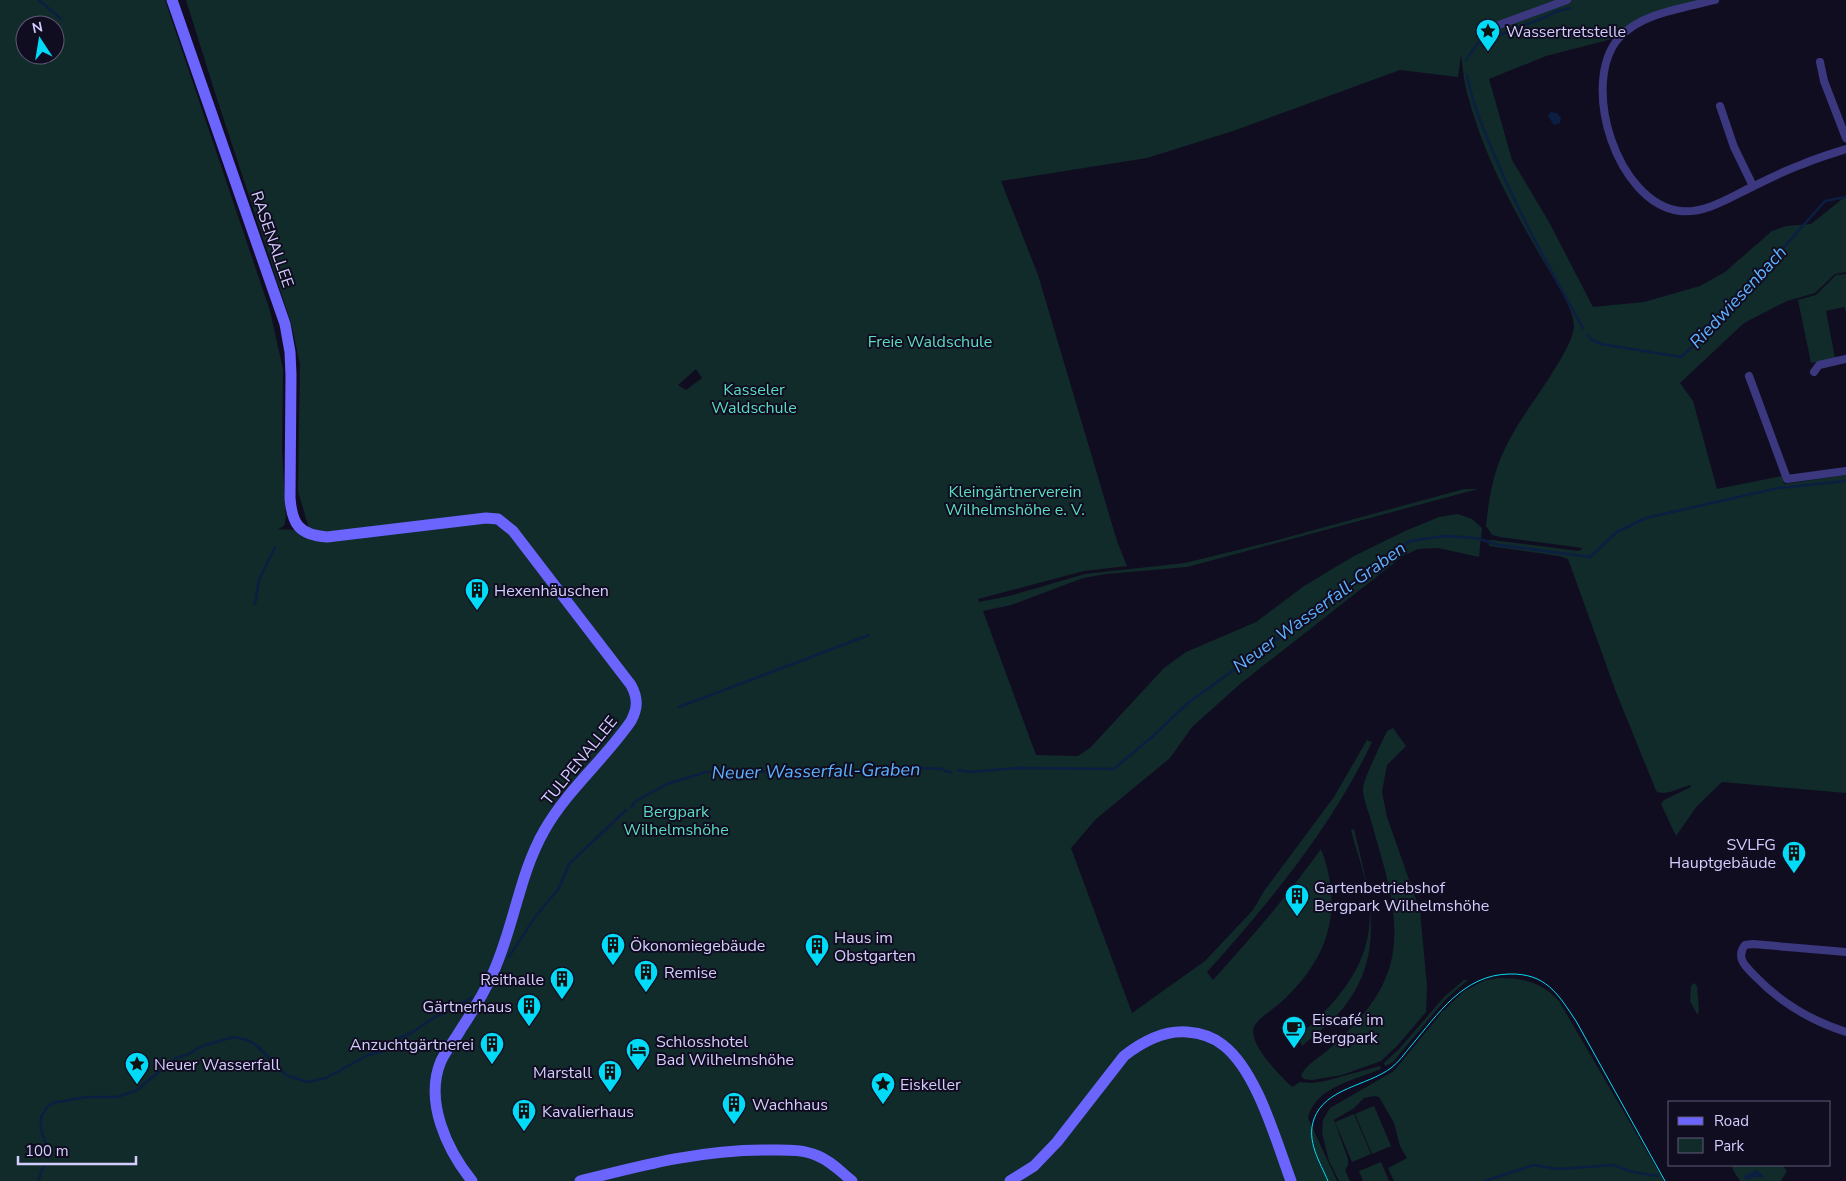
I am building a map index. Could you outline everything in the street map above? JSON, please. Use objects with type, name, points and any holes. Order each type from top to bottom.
[{"type":"main road","name":"RASENALLEE","points":[[172,0],[285,324],[290,352],[291,375],[290,498]]},
{"type":"main road","name":"TULPENALLEE","points":[[290,498],[292,515],[298,526],[306,533],[314,536],[340,537],[472,519],[498,519],[513,531],[635,692],[636,706],[631,721],[560,807],[544,830],[530,859],[493,974],[480,1000],[441,1062],[436,1084],[442,1131],[450,1148],[472,1181]]},
{"type":"main road","points":[[1010,1181],[1034,1166],[1057,1142],[1124,1056],[1149,1040],[1181,1032],[1196,1033],[1210,1037],[1228,1050],[1244,1069],[1262,1104],[1292,1181]]},
{"type":"main road","points":[[580,1181],[710,1152],[758,1150],[799,1151],[818,1156],[826,1160],[852,1181]]},
{"type":"street","points":[[1496,26],[1567,0]]},
{"type":"street","points":[[1715,0],[1642,20],[1625,32],[1609,54],[1605,74],[1604,100],[1608,124],[1615,149],[1633,182],[1646,196],[1661,206],[1680,211],[1699,209],[1730,198],[1803,164],[1846,149]]},
{"type":"street","points":[[1820,62],[1824,81],[1846,138]]},
{"type":"street","points":[[1720,106],[1734,147],[1753,186]]},
{"type":"street","points":[[1814,372],[1819,365],[1846,359]]},
{"type":"street","points":[[1749,376],[1787,479],[1846,471]]},
{"type":"street","points":[[1846,952],[1754,944],[1746,945],[1741,951],[1741,958],[1748,969],[1780,999],[1832,1027],[1846,1032]]},
{"type":"green space","points":[[0,0],[165,0],[270,311],[283,369],[282,451],[286,517],[284,526],[278,529],[314,531],[309,529],[298,491],[300,364],[291,323],[186,0],[1707,0],[1640,18],[1616,38],[1546,56],[1489,79],[1512,160],[1549,222],[1593,307],[1644,302],[1700,286],[1725,272],[1772,231],[1786,226],[1811,224],[1846,196],[1846,272],[1835,274],[1815,293],[1787,301],[1744,323],[1680,383],[1693,401],[1717,489],[1782,476],[1784,484],[1846,475],[1846,793],[1722,782],[1697,806],[1676,836],[1661,804],[1664,800],[1691,787],[1690,785],[1670,792],[1657,792],[1616,692],[1568,559],[1489,546],[1489,540],[1492,540],[1579,551],[1583,548],[1500,537],[1492,535],[1486,526],[1494,476],[1508,442],[1567,348],[1574,325],[1566,301],[1518,216],[1490,159],[1468,96],[1461,55],[1458,77],[1400,70],[1233,131],[1147,158],[1001,181],[1038,275],[1117,541],[1127,566],[1084,571],[978,599],[979,602],[1009,596],[1085,574],[1185,563],[1274,541],[1464,489],[1478,489],[1187,567],[1106,574],[1083,578],[1011,605],[983,611],[1036,755],[1078,756],[1090,748],[1164,668],[1186,652],[1256,622],[1304,586],[1354,556],[1439,517],[1458,514],[1472,519],[1482,528],[1479,557],[1438,548],[1418,549],[1403,556],[1240,684],[1192,727],[1170,758],[1096,819],[1071,848],[1132,1013],[1205,961],[1253,910],[1264,891],[1334,797],[1367,740],[1372,742],[1338,804],[1298,863],[1254,919],[1207,972],[1213,980],[1269,916],[1321,849],[1328,872],[1331,914],[1327,934],[1320,953],[1296,988],[1256,1023],[1253,1031],[1257,1046],[1274,1069],[1292,1087],[1300,1082],[1325,1081],[1380,1066],[1381,1069],[1348,1081],[1327,1092],[1312,1107],[1308,1118],[1337,1181],[0,1181]],"holes":[[[696,369],[702,378],[686,390],[678,385]]]},
{"type":"green space","points":[[1846,274],[1846,312],[1844,307],[1826,311],[1835,358],[1811,363],[1798,300],[1816,295],[1836,275]]},
{"type":"green space","points":[[1393,728],[1406,746],[1387,765],[1382,792],[1387,817],[1420,911],[1427,986],[1426,1012],[1397,1046],[1381,1061],[1342,1075],[1312,1080],[1304,1079],[1301,1076],[1306,1068],[1338,1041],[1366,1010],[1381,988],[1391,962],[1394,945],[1393,910],[1386,875],[1363,791],[1369,770],[1387,731]]},
{"type":"green space","points":[[1354,829],[1364,874],[1351,830]]},
{"type":"green space","points":[[1369,901],[1371,918],[1370,940],[1367,961],[1359,982],[1347,1003],[1337,1015],[1302,1046],[1298,1037],[1327,1009],[1352,978],[1367,942],[1370,922]]},
{"type":"green space","points":[[1500,978],[1517,979],[1532,983],[1546,990],[1559,1001],[1664,1181],[1394,1181],[1388,1168],[1407,1158],[1400,1146],[1394,1123],[1379,1097],[1374,1096],[1364,1098],[1354,1108],[1334,1120],[1348,1159],[1348,1165],[1345,1170],[1350,1181],[1339,1181],[1329,1161],[1322,1133],[1323,1120],[1330,1108],[1394,1071],[1442,1012],[1463,992],[1485,980]]},
{"type":"green space","points":[[1464,980],[1468,980],[1446,999],[1393,1062],[1385,1066],[1384,1063],[1399,1049],[1445,996]]},
{"type":"green space","points":[[1694,983],[1697,986],[1699,1012],[1697,1014],[1690,1001],[1691,986]]},
{"type":"green space","points":[[1374,1106],[1391,1146],[1372,1154],[1355,1114]]},
{"type":"green space","points":[[1354,1114],[1371,1154],[1352,1162],[1335,1122]]},
{"type":"green space","points":[[1381,1162],[1389,1181],[1363,1181],[1359,1171]]},
{"type":"green space","points":[[1732,1166],[1783,1166],[1787,1171],[1781,1181],[1740,1181]]},
{"type":"water","points":[[1551,112],[1557,113],[1561,118],[1560,123],[1554,125],[1548,116]]},
{"type":"water","points":[[1755,1169],[1765,1177],[1755,1177],[1747,1180],[1744,1178],[1746,1174],[1752,1173]]},
{"type":"waterway","points":[[39,0],[56,15]]},
{"type":"waterway","name":"Riedwiesenbach","points":[[1466,60],[1478,43],[1555,12],[1570,8]]},
{"type":"waterway","name":"Riedwiesenbach","points":[[1467,75],[1478,115],[1514,198],[1583,328]]},
{"type":"waterway","name":"Riedwiesenbach","points":[[1587,334],[1592,340],[1601,344],[1681,357],[1706,334],[1825,201],[1846,197]]},
{"type":"waterway","name":"Neuer Wasserfall-Graben","points":[[958,770],[970,772],[1018,768],[1114,769],[1189,702],[1410,541],[1444,536],[1476,538],[1499,545],[1590,557],[1617,532],[1646,518],[1778,488],[1846,481]]},
{"type":"waterway","points":[[255,604],[259,580],[275,547]]},
{"type":"waterway","points":[[679,707],[869,635]]},
{"type":"waterway","name":"Neuer Wasserfall-Graben","points":[[631,807],[636,801],[667,784],[706,772],[821,772],[833,769],[859,771],[869,769],[883,772],[897,767],[942,769],[951,772]]},
{"type":"waterway","name":"Neuer Wasserfall-Graben","points":[[509,957],[535,917],[559,888],[569,864],[626,810]]},
{"type":"waterway","points":[[48,1158],[48,1150],[41,1130],[41,1117],[47,1107],[53,1103],[86,1097],[117,1097],[137,1090],[176,1058],[189,1054],[202,1046],[234,1037],[247,1040],[256,1045],[286,1075],[307,1082],[326,1078],[368,1055],[381,1052],[393,1041],[413,1032],[430,1020],[471,998]]},
{"type":"waterway","points":[[38,1181],[44,1165]]},
{"type":"waterway","points":[[1485,1181],[1534,1165],[1558,1169],[1613,1165],[1633,1172],[1658,1176]]},
{"type":"tram line","points":[[1328,1181],[1313,1143],[1312,1127],[1319,1109],[1327,1100],[1337,1094],[1394,1066],[1442,1009],[1465,989],[1478,981],[1493,976],[1509,974],[1533,977],[1542,981],[1557,994],[1576,1021],[1665,1181]]},
{"type":"place","name":"Wassertretstelle","points":[[1488,52]]},
{"type":"place","name":"Hexenhäuschen","points":[[477,611]]},
{"type":"place","name":"SVLFG Hauptgebäude","points":[[1794,874]]},
{"type":"place","name":"Gartenbetriebshof Bergpark Wilhelmshöhe","points":[[1297,917]]},
{"type":"place","name":"Ökonomiegebäude","points":[[613,966]]},
{"type":"place","name":"Haus im Obstgarten","points":[[817,967]]},
{"type":"place","name":"Remise","points":[[646,993]]},
{"type":"place","name":"Reithalle","points":[[562,1000]]},
{"type":"place","name":"Gärtnerhaus","points":[[529,1027]]},
{"type":"place","name":"Eiscafé im Bergpark","points":[[1294,1049]]},
{"type":"place","name":"Anzuchtgärtnerei","points":[[492,1065]]},
{"type":"place","name":"Schlosshotel Bad Wilhelmshöhe","points":[[638,1071]]},
{"type":"place","name":"Neuer Wasserfall","points":[[137,1085]]},
{"type":"place","name":"Marstall","points":[[610,1093]]},
{"type":"place","name":"Eiskeller","points":[[883,1105]]},
{"type":"place","name":"Wachhaus","points":[[734,1125]]},
{"type":"place","name":"Kavalierhaus","points":[[524,1132]]},
{"type":"park label","name":"Freie Waldschule","points":[[930,341]]},
{"type":"park label","name":"Kasseler Waldschule","points":[[754,398]]},
{"type":"park label","name":"Kleingärtnerverein Wilhelmshöhe e. V.","points":[[1015,500]]},
{"type":"park label","name":"Bergpark Wilhelmshöhe","points":[[676,820]]}]
